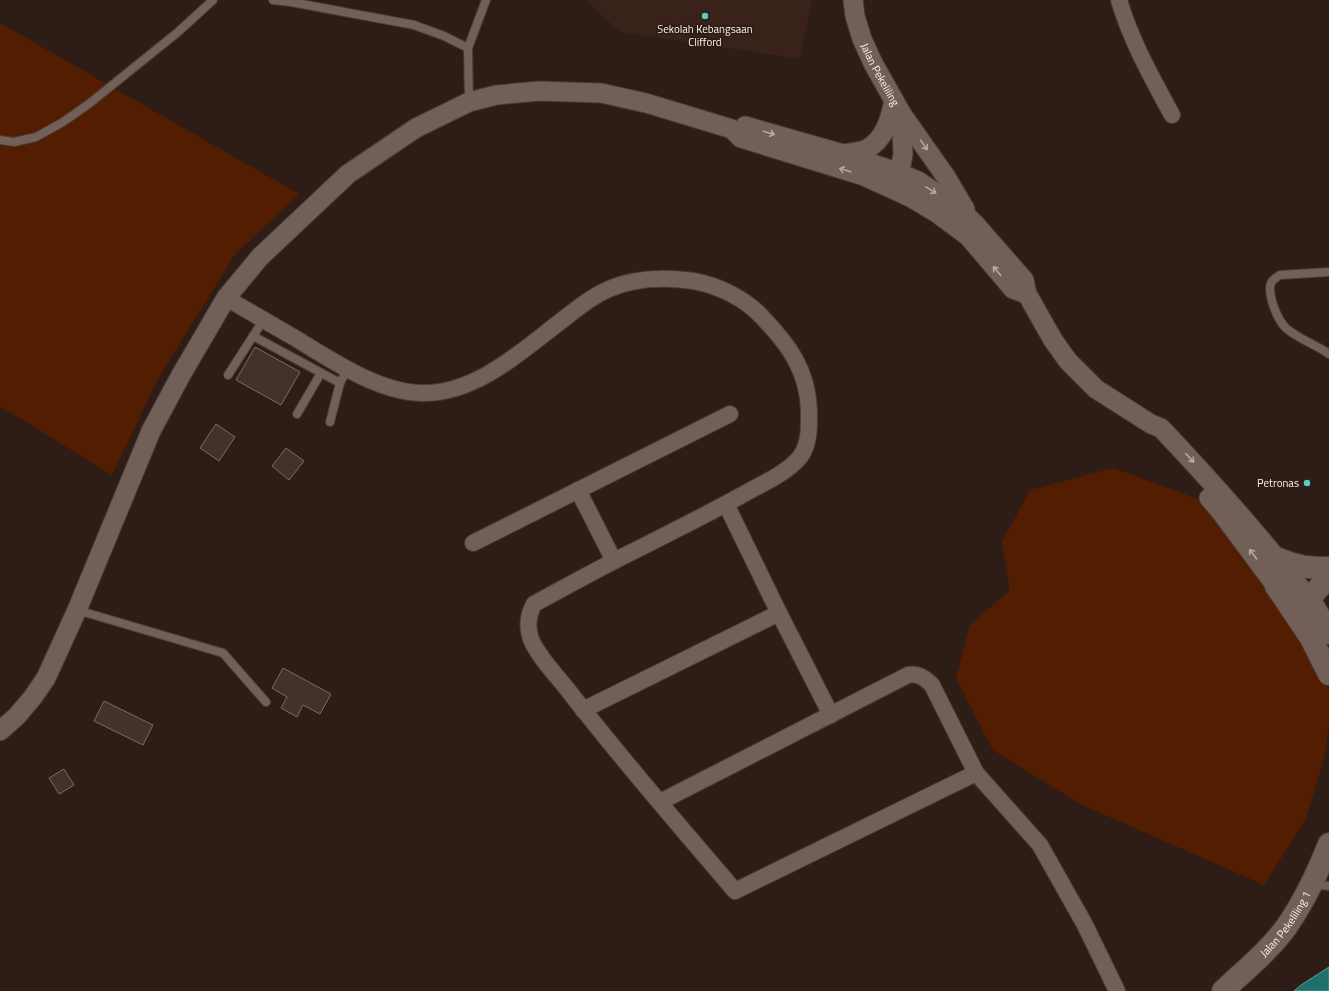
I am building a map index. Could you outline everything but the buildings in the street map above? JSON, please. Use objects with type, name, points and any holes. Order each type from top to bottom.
[{"type":"main road","points":[[1279,560],[1303,567],[1329,568]]},
{"type":"main road","points":[[1329,576],[1309,599],[1306,616],[1320,635],[1329,674]]},
{"type":"main road","points":[[1276,586],[1309,599]]},
{"type":"main road","points":[[1276,586],[1320,635]]},
{"type":"main road","name":"Jalan Pekeliling 1","points":[[1223,991],[1270,946],[1320,885],[1329,844]]},
{"type":"street","name":"Jalan Pekeliling","points":[[853,0],[855,16],[862,40],[898,107],[903,154],[901,165],[897,172]]},
{"type":"street","points":[[1119,0],[1126,22],[1147,68],[1172,115]]},
{"type":"street","points":[[0,731],[34,697],[46,678],[77,610],[151,431],[181,375],[226,298],[260,257],[348,174],[416,128],[469,102],[496,95],[539,91],[601,93],[646,103],[732,129],[745,126],[843,154],[897,172],[918,181],[960,210],[975,224],[1024,280],[1027,294],[1053,340],[1068,361],[1096,389],[1151,424],[1161,428],[1202,471],[1279,560],[1309,599]]},
{"type":"street","points":[[843,154],[866,149],[882,135],[898,107],[946,177],[975,224]]},
{"type":"street","points":[[732,129],[740,138],[864,176],[910,197],[938,213],[968,236],[1013,289],[1027,294]]},
{"type":"street","points":[[864,176],[897,172]]},
{"type":"street","points":[[897,172],[910,197]]},
{"type":"street","points":[[226,298],[264,319],[344,376],[420,394],[441,392],[458,388],[505,364],[589,300],[610,289],[630,282],[675,278],[701,283],[730,294],[756,310],[778,334],[794,355],[804,379],[808,400],[809,422],[807,444],[802,454],[792,466],[726,504],[534,604],[529,613],[530,636],[537,650],[583,710],[735,892],[976,773]]},
{"type":"street","points":[[473,543],[730,414]]},
{"type":"street","points":[[1151,424],[1152,434],[1221,512],[1276,586]]},
{"type":"street","points":[[578,490],[614,561]]},
{"type":"street","points":[[726,504],[831,715]]},
{"type":"street","points":[[583,710],[779,613]]},
{"type":"street","points":[[660,802],[908,675],[913,674],[919,676],[926,679],[932,686],[976,773],[1040,846],[1085,925],[1117,991]]},
{"type":"lane","points":[[0,140],[14,142],[36,137],[63,122],[90,103],[178,32],[213,0]]},
{"type":"lane","points":[[273,0],[414,25],[444,36],[468,48]]},
{"type":"lane","points":[[469,102],[468,48],[486,0]]},
{"type":"lane","points":[[1329,272],[1280,275],[1274,279],[1271,284],[1270,292],[1272,303],[1284,326],[1292,333],[1321,348],[1329,354]]},
{"type":"lane","points":[[228,375],[264,319]]},
{"type":"lane","points":[[253,336],[321,373],[344,376],[330,422]]},
{"type":"lane","points":[[297,414],[321,373]]},
{"type":"lane","points":[[77,610],[223,653],[266,702]]},
{"type":"shaded area","name":"Sekolah Kebangsaan Clifford","points":[[585,0],[812,0],[800,59],[620,32]]},
{"type":"shaded area","points":[[0,23],[299,194],[236,253],[158,379],[112,475],[0,406]]},
{"type":"shaded area","points":[[1113,468],[1201,500],[1294,619],[1329,690],[1329,724],[1326,751],[1306,819],[1264,885],[1080,804],[993,750],[956,678],[970,625],[1010,590],[1002,542],[1030,490]]},
{"type":"water","points":[[1329,967],[1329,991],[1294,991],[1301,985]]},
{"type":"place","name":"Sekolah Kebangsaan Clifford","points":[[705,16]]},
{"type":"place","name":"Petronas","points":[[1307,483]]}]
